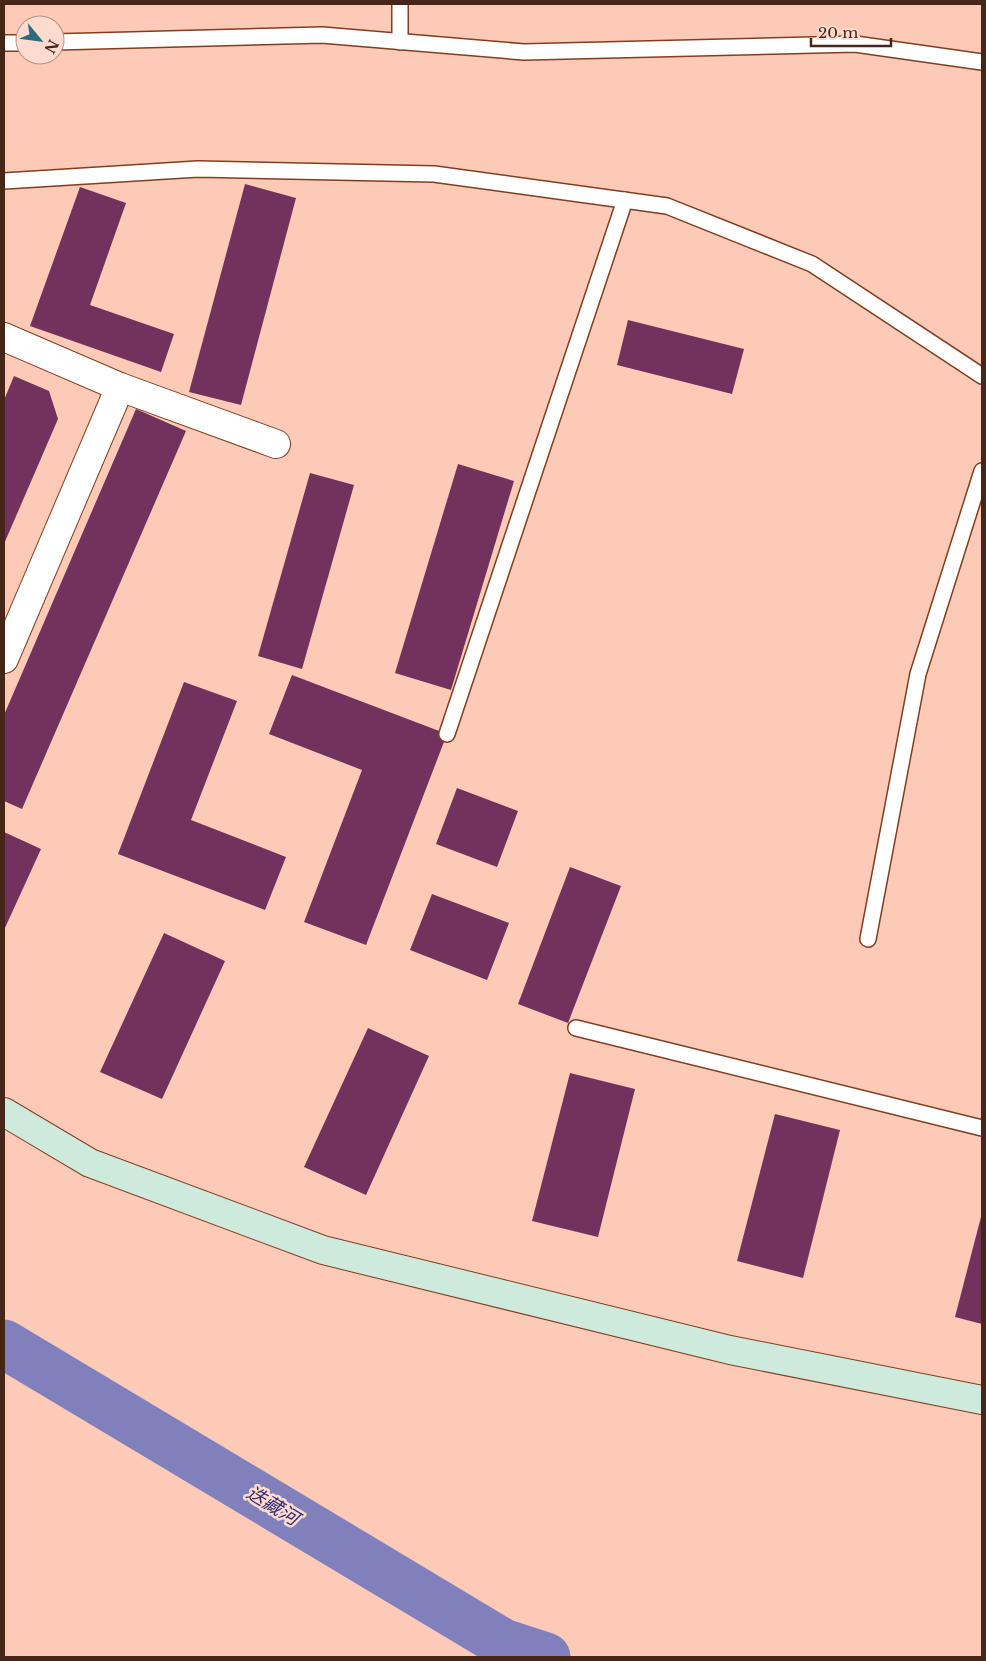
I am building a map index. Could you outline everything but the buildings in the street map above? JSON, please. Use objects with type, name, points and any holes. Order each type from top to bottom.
[{"type":"street","points":[[4,337],[120,387],[276,444]]},
{"type":"street","points":[[5,653],[120,387]]},
{"type":"street","points":[[4,1112],[90,1163],[322,1250],[730,1350],[982,1400]]},
{"type":"lane","points":[[400,4],[400,42]]},
{"type":"lane","points":[[65,42],[322,35],[524,52],[855,44],[982,62]]},
{"type":"lane","points":[[4,181],[198,169],[434,174],[667,206],[812,264],[982,376]]},
{"type":"lane","points":[[447,734],[625,200]]},
{"type":"lane","points":[[868,940],[918,674],[982,472]]},
{"type":"lane","points":[[576,1028],[982,1128]]},
{"type":"waterway","name":"迭藏河","points":[[4,1344],[503,1643],[546,1657]]}]
